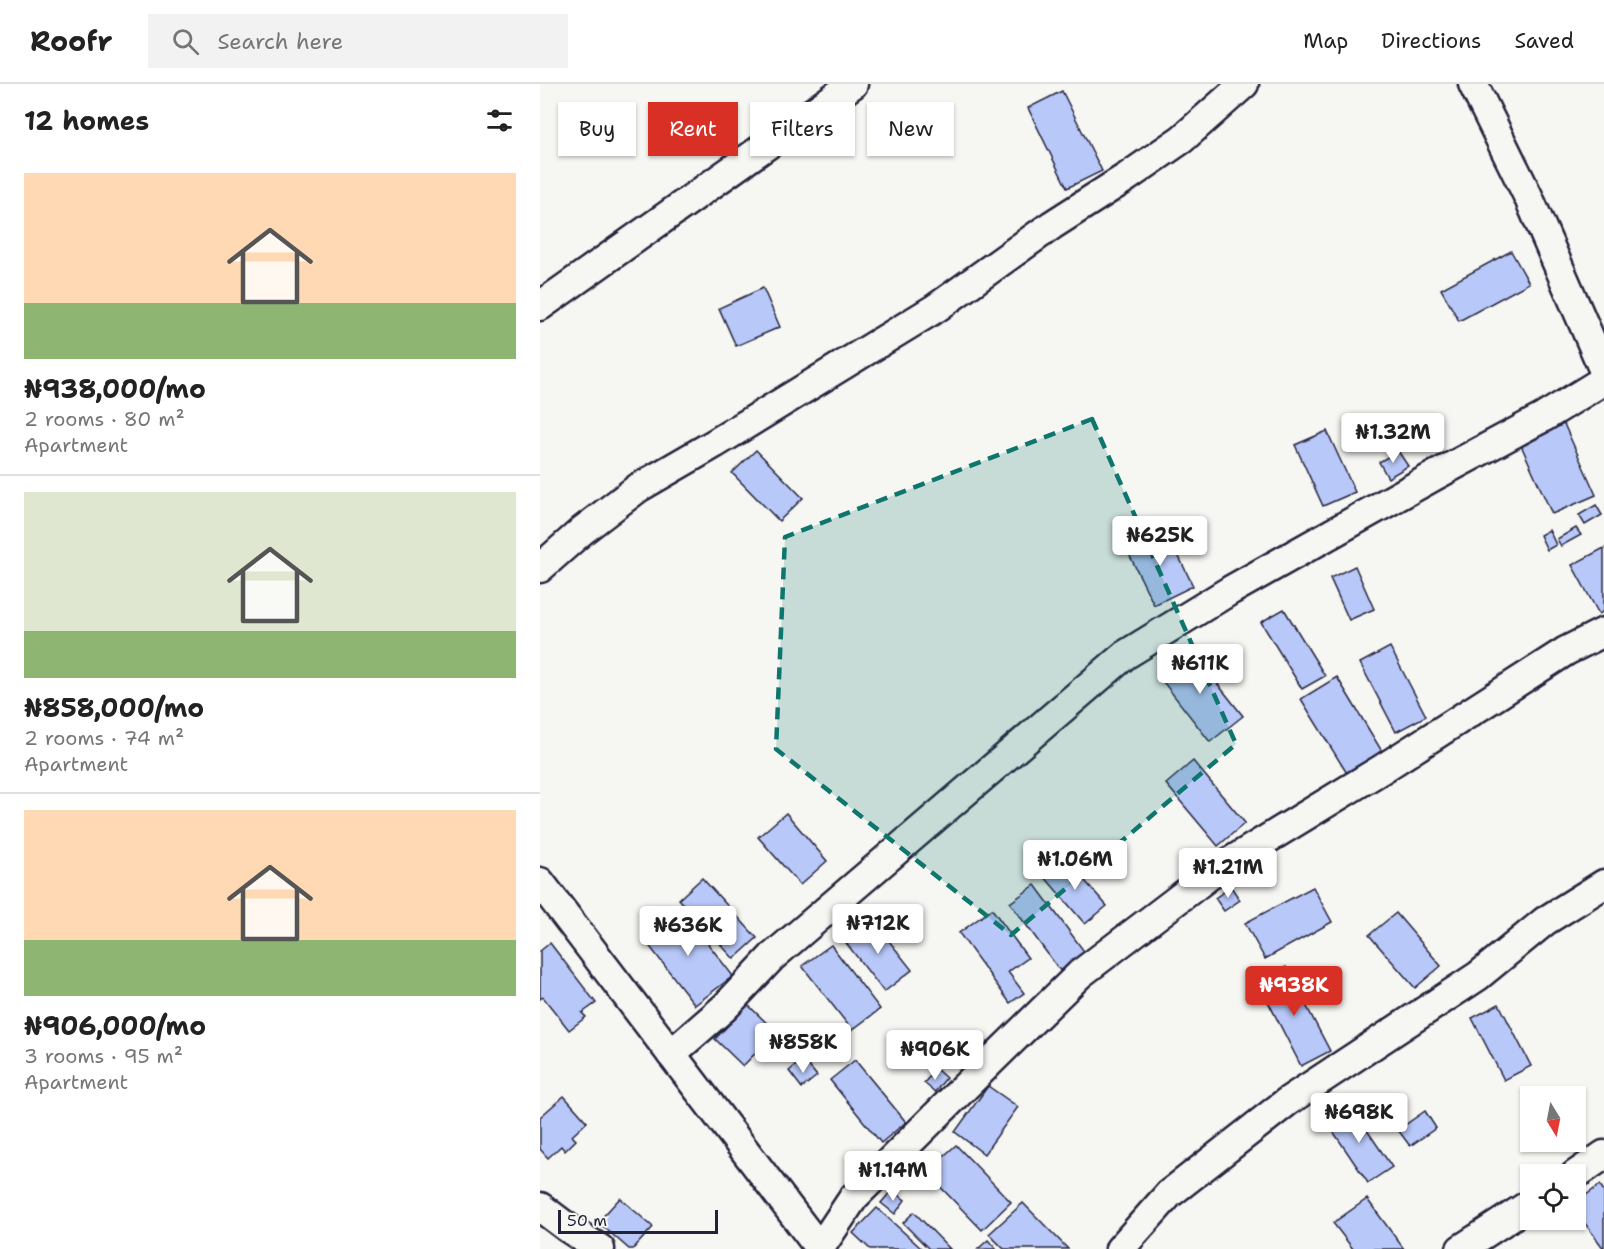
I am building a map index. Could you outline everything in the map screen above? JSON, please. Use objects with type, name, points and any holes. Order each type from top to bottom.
[{"type":"street","points":[[540,306],[853,84]]},
{"type":"street","points":[[540,568],[583,530],[638,488],[936,308],[1052,225],[1136,171],[1182,139],[1244,84]]},
{"type":"street","points":[[1473,84],[1528,196],[1604,371]]},
{"type":"street","points":[[671,1054],[725,1007],[772,957],[1125,655],[1231,590],[1544,417],[1604,380]]},
{"type":"street","points":[[540,882],[820,1249],[854,1197],[1080,974],[1215,871],[1382,769],[1566,651],[1604,632]]},
{"type":"street","points":[[1120,1249],[1169,1194],[1288,1101],[1478,976],[1545,921],[1604,884]]},
{"type":"street","points":[[1586,1167],[1604,1155]]},
{"type":"street","points":[[540,1207],[600,1249]]},
{"type":"street","points":[[1461,1249],[1520,1211]]},
{"type":"highlighted area","points":[[1092,419],[1236,744],[1011,935],[776,749],[785,537]]},
{"type":"building","points":[[1062,91],[1102,171],[1067,188],[1028,108]]},
{"type":"building","points":[[1511,251],[1529,283],[1459,321],[1441,289]]},
{"type":"building","points":[[763,288],[780,327],[736,346],[719,308]]},
{"type":"building","points":[[1564,424],[1596,495],[1552,514],[1520,443]]},
{"type":"building","points":[[1327,431],[1355,492],[1323,506],[1295,445]]},
{"type":"building","points":[[756,450],[803,498],[779,521],[732,473]]},
{"type":"building","points":[[1398,451],[1408,466],[1388,478],[1379,462]]},
{"type":"building","points":[[1596,505],[1602,515],[1585,525],[1579,515]]},
{"type":"building","points":[[1165,528],[1193,586],[1154,605],[1126,548]]},
{"type":"building","points":[[1576,528],[1581,535],[1561,546],[1557,539]]},
{"type":"building","points":[[1549,530],[1556,545],[1547,550],[1540,535]]},
{"type":"building","points":[[1604,548],[1604,611],[1599,614],[1572,565]]},
{"type":"building","points":[[1355,566],[1374,609],[1349,620],[1330,578]]},
{"type":"building","points":[[1284,609],[1325,676],[1302,689],[1261,622]]},
{"type":"building","points":[[1390,647],[1426,716],[1396,732],[1360,663]]},
{"type":"building","points":[[1190,649],[1243,716],[1210,742],[1157,674]]},
{"type":"building","points":[[1337,677],[1383,753],[1348,775],[1301,699]]},
{"type":"building","points":[[1193,761],[1245,823],[1218,846],[1166,784]]},
{"type":"building","points":[[786,813],[827,861],[800,885],[758,837]]},
{"type":"building","points":[[1064,857],[1107,906],[1085,924],[1043,875]]},
{"type":"building","points":[[702,878],[757,938],[734,959],[679,899]]},
{"type":"building","points":[[1035,885],[1089,958],[1064,976],[1010,903]]},
{"type":"building","points":[[1231,887],[1240,900],[1224,911],[1215,898]]},
{"type":"building","points":[[1313,887],[1332,922],[1265,959],[1245,923]]},
{"type":"building","points":[[992,909],[1028,958],[1008,972],[1024,993],[1010,1003],[959,933]]},
{"type":"building","points":[[682,910],[733,976],[695,1005],[644,939]]},
{"type":"building","points":[[1396,913],[1441,966],[1415,988],[1369,935]]},
{"type":"building","points":[[871,918],[912,970],[884,992],[843,939]]},
{"type":"building","points":[[550,943],[596,1003],[582,1013],[586,1017],[569,1030],[543,997],[540,999],[540,951]]},
{"type":"building","points":[[831,945],[880,1009],[852,1030],[802,966]]},
{"type":"building","points":[[1286,967],[1330,1051],[1301,1066],[1258,982]]},
{"type":"building","points":[[1499,1004],[1531,1066],[1504,1080],[1472,1018]]},
{"type":"building","points":[[748,1005],[776,1032],[743,1066],[715,1039]]},
{"type":"building","points":[[803,1059],[817,1076],[802,1088],[789,1071]]},
{"type":"building","points":[[855,1060],[906,1122],[881,1143],[830,1080]]},
{"type":"building","points":[[936,1069],[946,1078],[935,1092],[924,1083]]},
{"type":"building","points":[[988,1086],[1018,1107],[984,1154],[955,1132]]},
{"type":"building","points":[[564,1096],[587,1122],[572,1136],[576,1140],[565,1151],[561,1146],[548,1158],[540,1149],[540,1117]]},
{"type":"building","points":[[1350,1105],[1392,1167],[1368,1183],[1326,1121]]},
{"type":"building","points":[[1425,1111],[1436,1128],[1410,1146],[1398,1130]]},
{"type":"building","points":[[956,1145],[1011,1202],[982,1230],[926,1172]]},
{"type":"building","points":[[1600,1185],[1604,1191],[1604,1249],[1586,1225],[1586,1195]]},
{"type":"building","points":[[892,1190],[905,1200],[895,1214],[881,1203]]},
{"type":"building","points":[[620,1198],[653,1227],[633,1249],[629,1249],[598,1222]]},
{"type":"building","points":[[1367,1199],[1404,1249],[1353,1249],[1333,1223]]},
{"type":"building","points":[[1023,1203],[1068,1249],[1004,1249],[989,1234]]},
{"type":"building","points":[[877,1208],[922,1249],[870,1249],[853,1233]]},
{"type":"building","points":[[914,1212],[950,1249],[929,1249],[903,1223]]},
{"type":"building","points":[[988,1240],[996,1249],[978,1249]]}]
